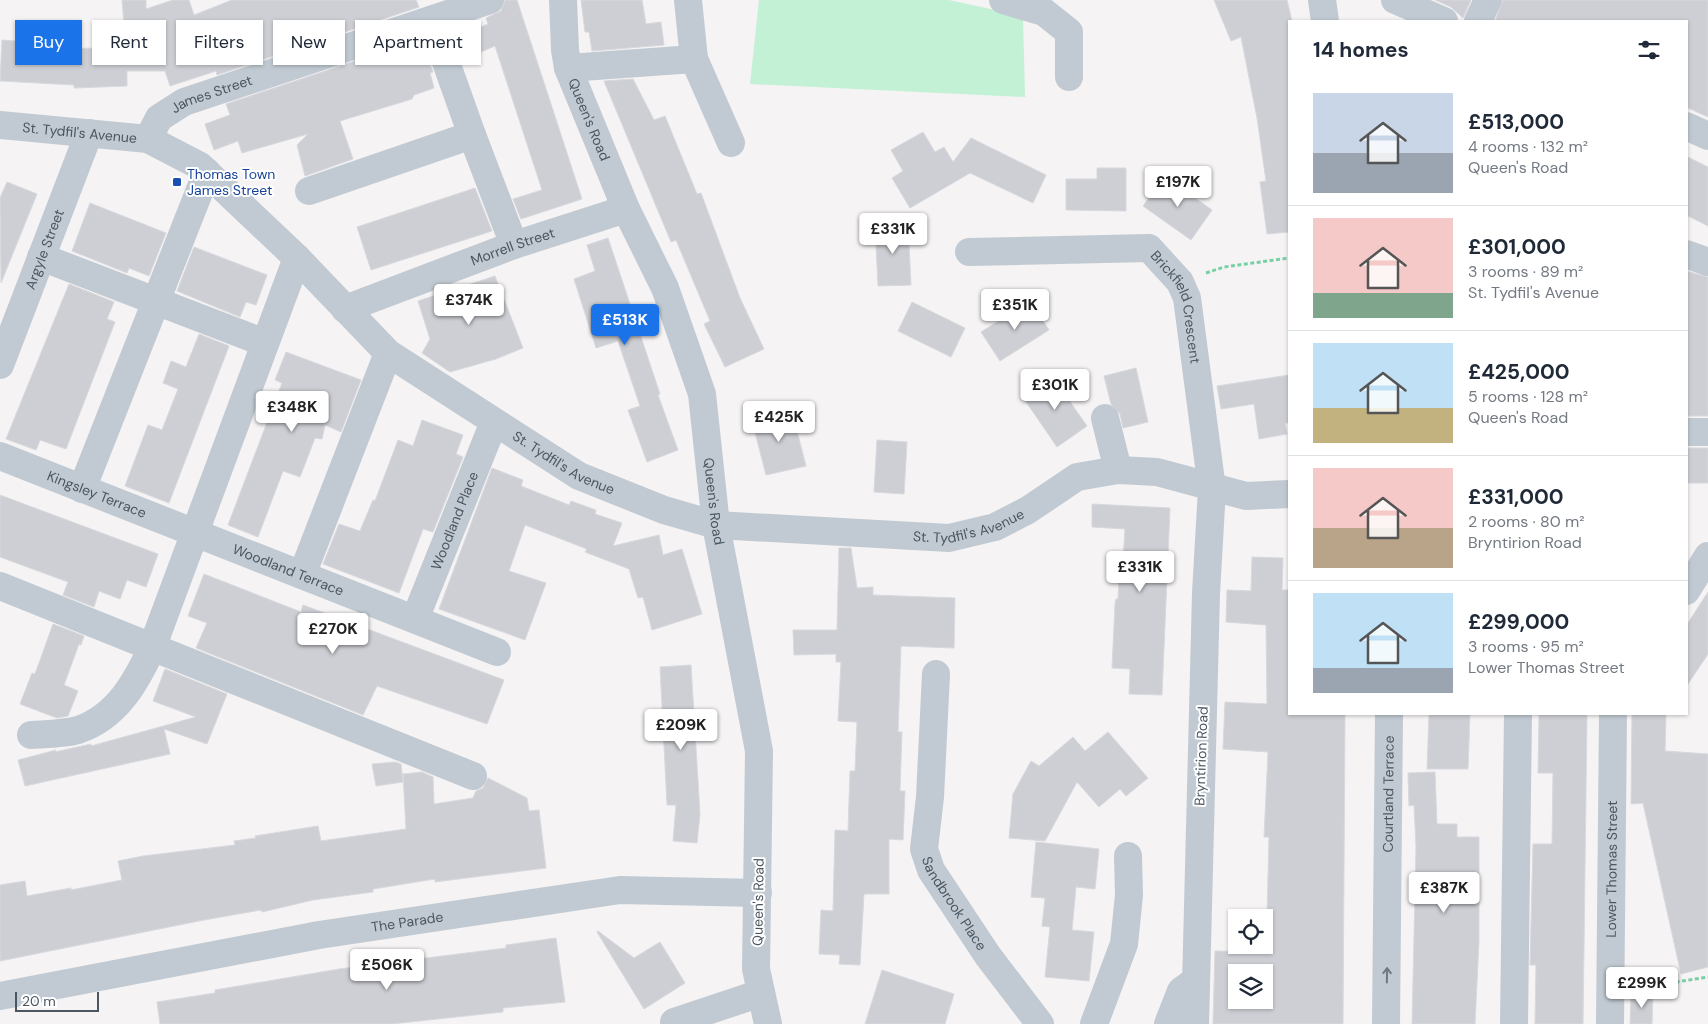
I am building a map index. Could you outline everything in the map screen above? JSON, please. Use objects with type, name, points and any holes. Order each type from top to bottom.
[{"type":"street","name":"James Street","points":[[431,20],[490,0]]},
{"type":"street","name":"Queen's Road","points":[[563,0],[564,50],[568,68],[626,209],[665,288],[702,394],[716,525],[759,751],[756,969],[768,1024]]},
{"type":"street","points":[[688,0],[694,60],[731,143]]},
{"type":"street","points":[[1003,0],[1044,12],[1069,32],[1069,77]]},
{"type":"street","points":[[1322,0],[1325,20]]},
{"type":"street","points":[[1395,0],[1442,20]]},
{"type":"street","points":[[1478,20],[1488,0]]},
{"type":"street","name":"James Street","points":[[148,139],[159,118],[184,102],[355,45]]},
{"type":"street","points":[[568,68],[694,60]]},
{"type":"street","points":[[447,65],[514,245]]},
{"type":"street","name":"St. Tydfil's Avenue","points":[[0,126],[148,139],[207,172],[297,258],[388,353],[579,476],[664,510],[716,525],[948,538],[995,527],[1028,510],[1076,477],[1118,470],[1157,472],[1212,489],[1246,496],[1288,494]]},
{"type":"street","points":[[1688,127],[1708,136]]},
{"type":"street","name":"Argyle Street","points":[[0,365],[90,133]]},
{"type":"street","points":[[309,191],[472,135]]},
{"type":"street","points":[[82,488],[207,172]]},
{"type":"street","name":"Morrell Street","points":[[345,309],[514,245],[626,209]]},
{"type":"street","name":"Brickfield Crescent","points":[[969,252],[1149,248],[1180,282],[1188,298],[1212,489]]},
{"type":"street","points":[[1688,255],[1708,262]]},
{"type":"street","points":[[41,257],[265,343]]},
{"type":"street","points":[[31,735],[78,730],[111,712],[136,680],[152,648],[192,533],[297,258]]},
{"type":"street","points":[[302,575],[388,353]]},
{"type":"street","points":[[1105,418],[1118,470]]},
{"type":"street","name":"Woodland Place","points":[[415,619],[494,422]]},
{"type":"street","points":[[1688,432],[1708,432]]},
{"type":"street","name":"Kingsley Terrace","points":[[0,456],[192,533]]},
{"type":"street","name":"Bryntirion Road","points":[[1194,1024],[1206,594],[1212,489]]},
{"type":"street","name":"Woodland Terrace","points":[[192,533],[497,652]]},
{"type":"street","points":[[1688,588],[1708,556]]},
{"type":"street","points":[[0,586],[473,776]]},
{"type":"street","name":"Sandbrook Place","points":[[936,674],[930,797],[924,849],[931,870],[988,956],[1040,1024]]},
{"type":"street","name":"Courtland Terrace","points":[[1386,1024],[1389,715]]},
{"type":"street","points":[[1514,1024],[1518,715]]},
{"type":"street","name":"Lower Thomas Street","points":[[1610,1024],[1613,715]]},
{"type":"street","points":[[1094,1024],[1124,944],[1129,895],[1128,856]]},
{"type":"street","name":"The Parade","points":[[0,996],[319,934],[620,890],[758,893]]},
{"type":"street","points":[[1168,1024],[1181,991],[1195,981]]},
{"type":"street","points":[[674,1022],[761,993]]},
{"type":"path","points":[[1224,267],[1288,258]]},
{"type":"path","points":[[1610,992],[1708,977]]},
{"type":"green space","points":[[759,0],[949,0],[1023,16],[1025,97],[750,84]]},
{"type":"building","points":[[122,0],[146,0],[146,9],[173,0],[189,0],[194,15],[232,0],[416,0],[419,7],[380,20],[355,20],[355,29],[345,32],[345,20],[273,20],[273,56],[263,60],[263,20],[176,20],[176,65],[247,65],[217,75],[216,71],[170,86],[165,71],[127,71],[127,86],[74,88],[74,85],[0,81],[2,40],[15,41],[15,65],[82,65],[82,48],[92,48],[92,65],[166,65],[166,20],[124,20]]},
{"type":"building","points":[[505,0],[517,0],[582,199],[521,219],[513,199],[542,190],[495,46],[481,52],[481,27],[488,24],[486,18],[501,11]]},
{"type":"building","points":[[581,0],[642,0],[646,24],[661,22],[664,45],[592,51],[589,32],[585,32]]},
{"type":"building","points":[[1214,0],[1287,0],[1292,20],[1288,20],[1288,232],[1267,234],[1260,182],[1266,181],[1257,118],[1241,37],[1231,41]]},
{"type":"building","points":[[1435,0],[1471,0],[1463,18],[1451,7]]},
{"type":"building","points":[[1503,0],[1708,0],[1708,117],[1688,108],[1688,20],[1495,20]]},
{"type":"building","points":[[355,61],[355,65],[430,65],[433,72],[430,73],[434,88],[414,95],[412,99],[340,121],[353,159],[305,176],[297,145],[308,134],[242,153],[238,141],[214,150],[205,124],[230,115],[226,104]]},
{"type":"building","points":[[633,79],[654,120],[665,116],[697,194],[701,193],[740,298],[764,349],[725,367],[704,324],[710,321],[676,240],[671,242],[604,81]]},
{"type":"building","points":[[923,132],[935,152],[944,147],[953,162],[971,138],[1046,175],[1033,203],[970,173],[910,208],[892,178],[903,171],[891,150]]},
{"type":"building","points":[[1688,157],[1708,167],[1708,226],[1688,216]]},
{"type":"building","points":[[1097,168],[1126,168],[1126,211],[1066,210],[1066,179],[1097,179]]},
{"type":"building","points":[[1164,176],[1212,210],[1191,240],[1143,206]]},
{"type":"building","points":[[7,182],[37,194],[1,283],[0,198]]},
{"type":"building","points":[[475,188],[492,231],[371,270],[357,227]]},
{"type":"building","points":[[90,203],[166,233],[149,276],[129,268],[127,273],[72,251]]},
{"type":"building","points":[[908,223],[911,285],[878,286],[875,224]]},
{"type":"building","points":[[608,238],[660,394],[658,395],[678,450],[647,462],[628,410],[640,406],[618,341],[596,348],[574,279],[595,271],[587,245]]},
{"type":"building","points":[[194,247],[267,275],[256,305],[246,302],[240,317],[177,291]]},
{"type":"building","points":[[1688,272],[1708,277],[1708,416],[1688,416]]},
{"type":"building","points":[[495,276],[523,348],[496,359],[450,372],[422,353],[430,339],[418,301]]},
{"type":"building","points":[[69,284],[114,302],[107,319],[115,322],[66,449],[40,440],[36,450],[6,439]]},
{"type":"building","points":[[1030,301],[1049,330],[1000,361],[981,332]]},
{"type":"building","points":[[912,302],[965,328],[951,357],[898,331]]},
{"type":"building","points":[[199,334],[229,346],[169,503],[125,486],[148,425],[162,430],[178,389],[163,383],[171,361],[186,367]]},
{"type":"building","points":[[286,352],[361,380],[341,432],[325,425],[322,439],[315,438],[300,477],[283,471],[258,537],[228,525],[282,383],[275,380]]},
{"type":"building","points":[[1136,368],[1148,422],[1123,428],[1120,414],[1111,404],[1104,376]]},
{"type":"building","points":[[1288,375],[1288,423],[1285,423],[1287,434],[1259,439],[1254,404],[1221,409],[1217,386]]},
{"type":"building","points":[[1052,376],[1087,426],[1057,447],[1022,396]]},
{"type":"building","points":[[792,411],[806,466],[766,475],[752,421]]},
{"type":"building","points":[[422,420],[463,435],[456,454],[463,457],[433,532],[423,529],[399,593],[323,564],[339,524],[360,531],[373,500],[375,501],[398,440],[413,446]]},
{"type":"building","points":[[877,440],[907,442],[904,494],[874,492]]},
{"type":"building","points":[[1688,448],[1708,448],[1708,483],[1688,483]]},
{"type":"building","points":[[492,468],[523,480],[521,486],[569,505],[571,501],[596,510],[595,514],[622,523],[613,546],[659,535],[663,555],[682,549],[702,614],[652,630],[643,597],[638,598],[629,569],[585,552],[587,549],[525,525],[509,571],[546,583],[525,640],[439,609]]},
{"type":"building","points":[[0,495],[158,554],[146,587],[127,580],[120,599],[99,591],[94,607],[63,595],[68,582],[0,557]]},
{"type":"building","points":[[1092,504],[1170,508],[1162,695],[1129,694],[1130,669],[1112,668],[1115,604],[1116,599],[1118,599],[1119,576],[1122,576],[1125,529],[1092,527]]},
{"type":"building","points":[[839,548],[851,548],[857,588],[873,587],[873,595],[955,598],[954,648],[901,646],[898,732],[902,732],[900,791],[905,791],[903,840],[889,839],[889,894],[864,894],[860,965],[839,964],[840,955],[819,954],[821,910],[833,911],[835,830],[848,831],[850,771],[855,771],[857,722],[838,721],[841,662],[836,662],[836,654],[794,655],[793,630],[837,630]]},
{"type":"building","points":[[1252,557],[1283,558],[1282,590],[1288,590],[1288,715],[1345,715],[1343,1024],[1213,1024],[1215,951],[1228,951],[1228,954],[1273,954],[1273,909],[1267,909],[1269,837],[1264,837],[1268,752],[1223,749],[1225,702],[1267,704],[1266,625],[1226,622],[1227,590],[1251,591]]},
{"type":"building","points":[[204,574],[301,612],[303,605],[504,680],[487,724],[377,686],[363,715],[196,648],[207,623],[188,616]]},
{"type":"building","points":[[1708,592],[1708,654],[1688,684],[1688,623]]},
{"type":"building","points":[[53,624],[84,636],[81,645],[79,644],[64,685],[78,691],[68,716],[57,718],[20,704],[32,673],[35,674]]},
{"type":"building","points":[[691,665],[700,814],[697,843],[673,841],[676,805],[667,805],[660,667]]},
{"type":"building","points":[[165,669],[227,694],[207,744],[164,729],[170,754],[25,786],[18,760],[56,750],[55,752],[91,744],[91,746],[196,717],[153,701]]},
{"type":"building","points":[[1429,715],[1470,715],[1468,769],[1427,769]]},
{"type":"building","points":[[1539,715],[1587,715],[1583,1024],[1535,1024],[1536,965],[1530,965],[1533,844],[1552,844],[1553,773],[1538,773]]},
{"type":"building","points":[[1632,715],[1666,715],[1665,751],[1708,754],[1708,967],[1681,974],[1643,803],[1631,804]]},
{"type":"building","points":[[1108,732],[1148,778],[1126,796],[1120,789],[1099,807],[1077,782],[1045,841],[1009,838],[1013,794],[1031,761],[1039,766],[1073,737],[1085,751]]},
{"type":"building","points":[[395,762],[401,764],[403,782],[376,786],[372,764]]},
{"type":"building","points":[[422,772],[433,777],[434,804],[473,798],[476,791],[483,788],[488,778],[527,798],[529,811],[539,810],[546,868],[435,882],[435,879],[373,889],[373,892],[313,900],[262,912],[261,910],[204,920],[0,961],[0,885],[25,881],[27,896],[71,888],[71,890],[122,880],[118,861],[143,856],[235,845],[234,841],[256,838],[255,836],[318,826],[321,841],[406,829],[403,774]]},
{"type":"building","points":[[1435,772],[1437,824],[1457,824],[1457,837],[1479,837],[1479,941],[1475,1024],[1412,1024],[1416,847],[1414,805],[1409,806],[1408,773]]},
{"type":"building","points":[[1036,842],[1099,849],[1095,889],[1076,887],[1072,930],[1094,932],[1089,981],[1045,977],[1050,927],[1042,926],[1045,898],[1031,897]]},
{"type":"building","points":[[598,931],[634,958],[660,942],[685,983],[644,1009]]},
{"type":"building","points":[[556,938],[565,1002],[503,1008],[503,1012],[391,1024],[160,1024],[157,1002],[339,969],[506,948],[506,945]]},
{"type":"building","points":[[882,970],[954,994],[945,1024],[865,1024]]},
{"type":"building","points":[[1653,992],[1652,1024],[1630,1024],[1631,996]]},
{"type":"place","name":"Thomas Town James Street","points":[[177,182]]}]
